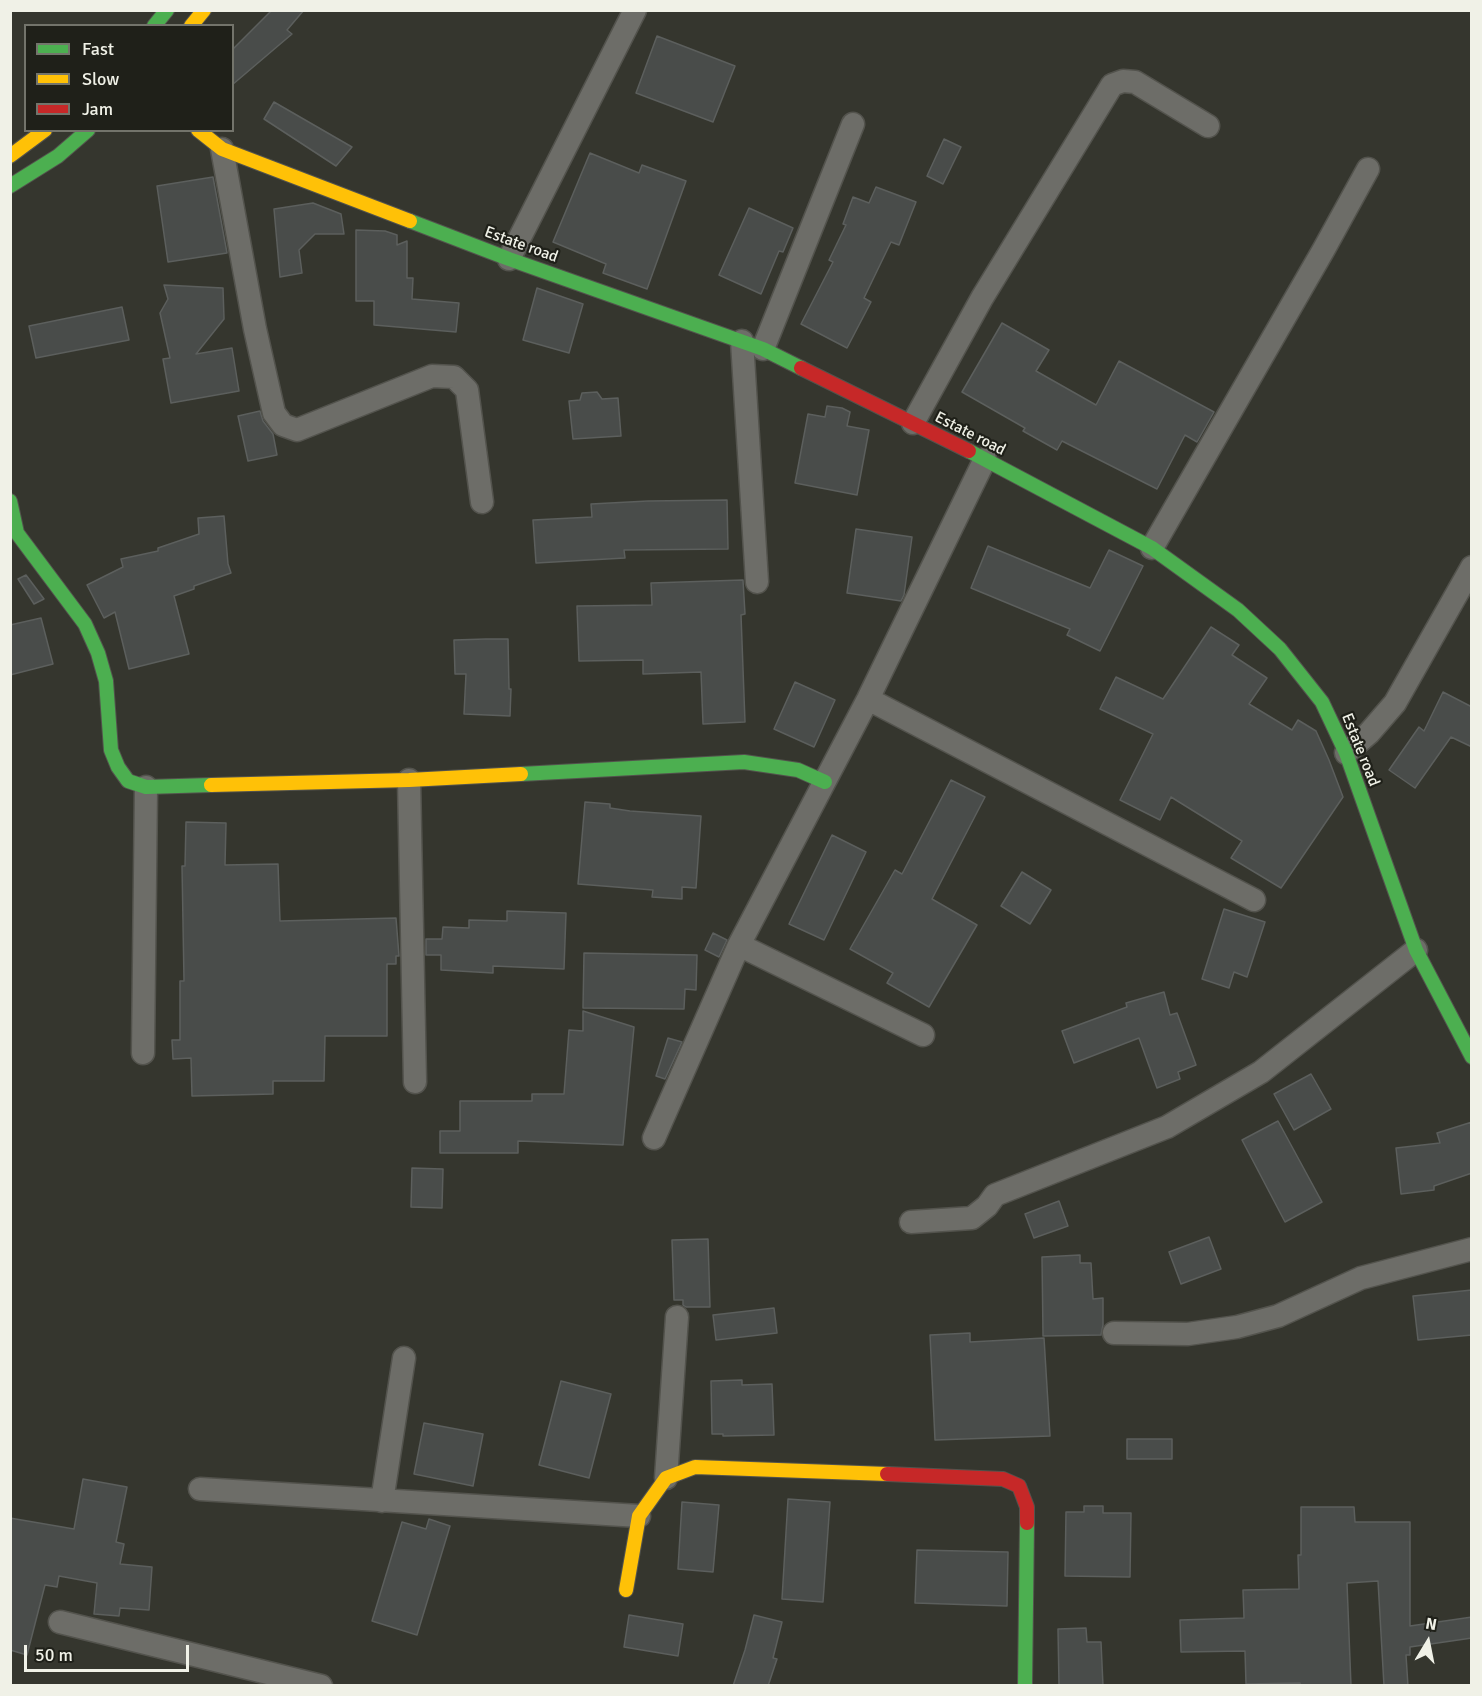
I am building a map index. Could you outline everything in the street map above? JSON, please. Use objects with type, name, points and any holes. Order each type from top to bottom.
[{"type":"street","points":[[156,24],[167,10]]},
{"type":"street","points":[[193,24],[204,10]]},
{"type":"street","points":[[509,259],[635,10]]},
{"type":"street","points":[[913,423],[982,298],[1112,86],[1122,81],[1135,82],[1208,126]]},
{"type":"street","points":[[758,582],[753,345],[854,124]]},
{"type":"street","points":[[10,156],[42,132]]},
{"type":"street","points":[[10,186],[58,156],[86,132]]},
{"type":"street","name":"Estate road","points":[[201,132],[222,149],[509,259],[753,345],[985,459],[1152,548],[1238,610],[1280,649],[1322,702],[1346,753],[1416,950],[1472,1057]]},
{"type":"street","points":[[222,149],[255,329],[274,413],[283,425],[297,430],[432,376],[454,377],[467,390],[482,502]]},
{"type":"street","points":[[1152,548],[1368,169]]},
{"type":"street","points":[[654,1138],[739,945],[868,699],[985,459]]},
{"type":"street","points":[[10,501],[14,534],[86,624],[106,681],[111,750],[118,767],[128,781],[146,787],[409,780],[744,762],[798,770],[825,782]]},
{"type":"street","points":[[1346,753],[1369,733],[1395,703],[1472,567]]},
{"type":"street","points":[[868,699],[1254,900]]},
{"type":"street","points":[[409,780],[415,1082]]},
{"type":"street","points":[[143,1053],[146,787]]},
{"type":"street","points":[[739,945],[923,1035]]},
{"type":"street","points":[[911,1222],[972,1218],[987,1206],[995,1195],[1167,1127],[1261,1072],[1416,950]]},
{"type":"street","points":[[1114,1332],[1188,1334],[1237,1327],[1278,1316],[1361,1278],[1472,1249]]},
{"type":"street","points":[[626,1590],[639,1516],[666,1478],[677,1317]]},
{"type":"street","points":[[382,1501],[404,1358]]},
{"type":"street","points":[[666,1478],[695,1467],[1002,1479],[1019,1486],[1028,1507],[1024,1686]]},
{"type":"street","points":[[200,1489],[639,1516]]},
{"type":"street","points":[[60,1622],[321,1686]]},
{"type":"building","points":[[272,10],[304,10],[287,30],[292,34],[234,83],[234,48]]},
{"type":"building","points":[[657,36],[735,66],[713,122],[636,93]]},
{"type":"building","points":[[274,102],[352,147],[336,166],[264,119]]},
{"type":"building","points":[[944,139],[961,147],[943,184],[927,176]]},
{"type":"building","points":[[590,153],[639,173],[642,165],[686,181],[647,289],[603,273],[606,264],[553,242]]},
{"type":"building","points":[[213,177],[227,253],[168,262],[157,186]]},
{"type":"building","points":[[876,187],[916,202],[899,245],[891,242],[864,298],[871,302],[847,348],[801,324],[833,262],[829,260],[846,225],[843,224],[853,197],[869,203]]},
{"type":"building","points":[[313,203],[341,214],[344,234],[315,234],[299,250],[302,273],[280,277],[274,209]]},
{"type":"building","points":[[749,208],[793,228],[783,252],[779,251],[761,294],[719,275]]},
{"type":"building","points":[[356,230],[385,231],[397,235],[397,245],[407,241],[407,278],[413,278],[412,299],[459,303],[456,332],[374,325],[374,301],[356,301]]},
{"type":"building","points":[[164,285],[223,288],[224,319],[196,354],[232,348],[239,391],[171,403],[163,359],[170,358],[160,313],[168,299]]},
{"type":"building","points":[[537,288],[583,304],[569,353],[523,340]]},
{"type":"building","points":[[122,307],[129,340],[36,358],[29,326]]},
{"type":"building","points":[[1002,323],[1049,350],[1036,371],[1096,405],[1119,361],[1214,412],[1197,442],[1185,435],[1157,489],[1062,441],[1057,450],[1023,431],[1025,428],[962,392]]},
{"type":"building","points":[[597,392],[602,399],[618,398],[621,436],[573,439],[569,401],[580,400],[582,393]]},
{"type":"building","points":[[827,406],[842,408],[850,412],[847,426],[869,430],[857,495],[795,483],[808,414],[825,417]]},
{"type":"building","points":[[260,411],[263,421],[273,434],[277,455],[248,461],[238,416]]},
{"type":"building","points":[[727,500],[728,549],[624,550],[625,558],[536,563],[533,520],[592,517],[591,504]]},
{"type":"building","points":[[224,516],[228,564],[231,573],[174,596],[189,654],[129,669],[115,612],[104,618],[87,585],[123,567],[121,559],[158,551],[158,548],[199,534],[198,518]]},
{"type":"building","points":[[856,529],[912,537],[904,595],[901,601],[847,593]]},
{"type":"building","points":[[988,546],[1090,588],[1109,550],[1143,566],[1100,651],[1067,635],[1070,629],[971,588]]},
{"type":"building","points":[[26,575],[44,599],[34,604],[18,579]]},
{"type":"building","points":[[743,580],[745,614],[741,615],[745,722],[703,724],[701,672],[643,674],[643,660],[579,661],[577,606],[652,605],[651,583]]},
{"type":"building","points":[[41,618],[53,664],[10,675],[10,625]]},
{"type":"building","points":[[1211,627],[1239,645],[1232,655],[1267,678],[1249,704],[1292,730],[1298,720],[1316,731],[1343,797],[1281,888],[1231,858],[1242,841],[1171,797],[1160,820],[1120,800],[1153,734],[1100,709],[1116,677],[1163,699]]},
{"type":"building","points":[[508,639],[510,716],[464,714],[466,674],[455,674],[454,640]]},
{"type":"building","points":[[795,682],[835,700],[814,747],[774,729]]},
{"type":"building","points":[[1443,692],[1472,707],[1472,747],[1451,737],[1415,788],[1389,770],[1419,727],[1424,731]]},
{"type":"building","points":[[951,780],[985,797],[932,899],[977,925],[929,1007],[887,983],[893,973],[850,949],[895,870],[902,874]]},
{"type":"building","points":[[585,802],[610,804],[610,808],[630,811],[701,816],[696,888],[682,887],[682,899],[652,897],[653,890],[578,884]]},
{"type":"building","points":[[186,822],[226,823],[225,865],[278,864],[280,921],[396,918],[399,956],[396,956],[396,964],[387,964],[387,1036],[325,1036],[324,1081],[273,1081],[273,1094],[192,1096],[191,1058],[173,1059],[172,1040],[180,1040],[180,981],[184,981],[182,866],[185,866]]},
{"type":"building","points":[[832,835],[866,852],[824,940],[789,924]]},
{"type":"building","points":[[1022,872],[1051,890],[1030,924],[1001,906]]},
{"type":"building","points":[[1224,909],[1265,922],[1247,977],[1234,972],[1229,988],[1202,979]]},
{"type":"building","points":[[507,911],[566,913],[564,969],[493,966],[493,973],[441,970],[441,955],[426,955],[426,939],[442,939],[443,927],[469,928],[469,920],[507,921]]},
{"type":"building","points":[[713,933],[727,940],[719,957],[705,950]]},
{"type":"building","points":[[584,953],[697,955],[696,990],[685,989],[684,1009],[583,1008]]},
{"type":"building","points":[[1164,992],[1170,1015],[1177,1013],[1196,1065],[1178,1072],[1180,1079],[1157,1088],[1139,1038],[1074,1063],[1062,1031],[1127,1007],[1126,1003]]},
{"type":"building","points":[[583,1011],[634,1027],[623,1145],[518,1141],[518,1153],[440,1153],[440,1131],[460,1131],[460,1101],[532,1101],[532,1094],[564,1094],[569,1030],[583,1031]]},
{"type":"building","points":[[668,1038],[682,1042],[665,1079],[656,1076]]},
{"type":"building","points":[[1311,1074],[1331,1109],[1294,1130],[1274,1094]]},
{"type":"building","points":[[1278,1121],[1322,1202],[1285,1222],[1242,1140]]},
{"type":"building","points":[[1472,1122],[1472,1173],[1434,1186],[1434,1190],[1401,1194],[1396,1148],[1440,1143],[1437,1133]]},
{"type":"building","points":[[412,1168],[443,1169],[442,1208],[411,1207]]},
{"type":"building","points":[[1059,1201],[1068,1226],[1034,1238],[1025,1214]]},
{"type":"building","points":[[1209,1237],[1221,1269],[1181,1284],[1169,1252]]},
{"type":"building","points":[[708,1239],[710,1307],[686,1307],[683,1305],[683,1300],[674,1300],[672,1240]]},
{"type":"building","points":[[1080,1255],[1080,1263],[1091,1263],[1093,1299],[1103,1298],[1101,1335],[1043,1336],[1042,1257]]},
{"type":"building","points":[[1472,1290],[1472,1335],[1418,1340],[1413,1296]]},
{"type":"building","points":[[774,1308],[777,1333],[716,1340],[713,1315]]},
{"type":"building","points":[[970,1333],[970,1342],[1044,1338],[1050,1436],[935,1440],[930,1335]]},
{"type":"building","points":[[742,1380],[742,1385],[772,1384],[774,1435],[723,1436],[723,1434],[712,1434],[711,1381]]},
{"type":"building","points":[[561,1381],[611,1394],[589,1478],[539,1465]]},
{"type":"building","points":[[424,1423],[483,1434],[473,1486],[414,1474]]},
{"type":"building","points":[[1127,1439],[1172,1439],[1172,1459],[1127,1459]]},
{"type":"building","points":[[83,1479],[127,1487],[116,1542],[124,1544],[120,1564],[152,1567],[149,1610],[120,1608],[119,1616],[94,1614],[97,1583],[59,1576],[57,1587],[45,1585],[27,1655],[10,1650],[10,1518],[74,1529]]},
{"type":"building","points":[[788,1499],[830,1502],[823,1602],[782,1599]]},
{"type":"building","points":[[682,1502],[719,1505],[713,1572],[678,1569]]},
{"type":"building","points":[[1084,1506],[1103,1506],[1103,1513],[1131,1513],[1130,1577],[1065,1576],[1066,1512],[1084,1512]]},
{"type":"building","points":[[1301,1507],[1354,1507],[1355,1522],[1410,1522],[1410,1626],[1472,1617],[1472,1638],[1410,1647],[1410,1655],[1406,1655],[1408,1686],[1384,1686],[1378,1581],[1347,1583],[1351,1686],[1301,1686],[1300,1683],[1246,1684],[1245,1651],[1181,1652],[1180,1620],[1244,1618],[1243,1590],[1299,1589],[1298,1555],[1301,1555]]},
{"type":"building","points":[[429,1519],[450,1526],[417,1635],[372,1621],[402,1522],[426,1529]]},
{"type":"building","points":[[917,1550],[1008,1552],[1007,1606],[915,1603]]},
{"type":"building","points":[[629,1615],[683,1624],[678,1656],[624,1647]]},
{"type":"building","points":[[754,1615],[782,1622],[773,1658],[777,1659],[768,1686],[733,1686],[745,1650]]},
{"type":"building","points":[[1086,1628],[1087,1642],[1101,1642],[1103,1686],[1059,1686],[1058,1629]]},
{"type":"traffic: fast","points":[[156,24],[167,10]]},
{"type":"traffic: fast","points":[[10,186],[58,156],[86,132]]},
{"type":"traffic: fast","points":[[410,221],[509,259],[763,349],[801,368]]},
{"type":"traffic: fast","points":[[969,451],[1152,548],[1238,610],[1280,649],[1322,702],[1346,753],[1416,950],[1472,1057]]},
{"type":"traffic: fast","points":[[10,501],[17,533],[85,624],[98,653],[106,681],[111,750],[118,767],[128,781],[146,787],[211,785]]},
{"type":"traffic: fast","points":[[521,774],[744,762],[798,770],[825,782]]},
{"type":"traffic: fast","points":[[1025,1686],[1027,1523]]},
{"type":"traffic: slow","points":[[193,24],[204,10]]},
{"type":"traffic: slow","points":[[10,156],[42,132]]},
{"type":"traffic: slow","points":[[201,132],[222,149],[410,221]]},
{"type":"traffic: slow","points":[[211,785],[409,780],[521,774]]},
{"type":"traffic: slow","points":[[626,1590],[639,1516],[666,1478],[695,1467],[887,1474]]},
{"type":"traffic: jam","points":[[801,368],[969,451]]},
{"type":"traffic: jam","points":[[887,1474],[1003,1479],[1019,1486],[1027,1507],[1027,1523]]}]
